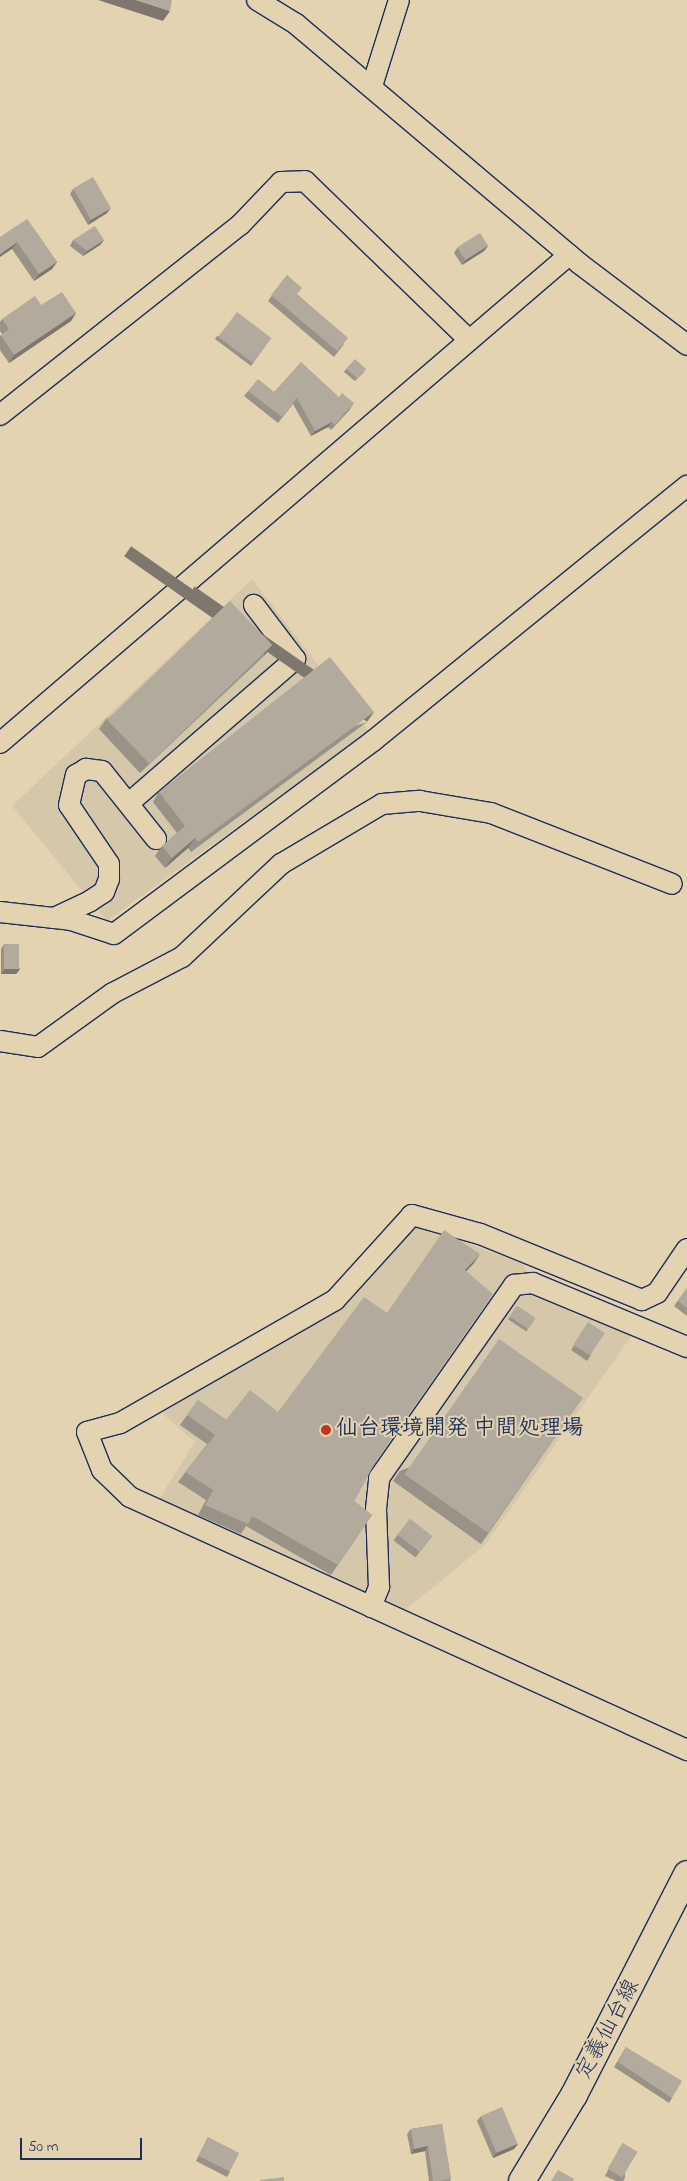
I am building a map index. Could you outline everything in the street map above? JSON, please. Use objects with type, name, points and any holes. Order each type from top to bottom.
[{"type":"main road","name":"定義仙台線","points":[[522,2181],[579,2086],[687,1874]]},
{"type":"street","points":[[257,0],[296,24],[372,86],[569,255],[687,345]]},
{"type":"street","points":[[372,86],[399,0]]},
{"type":"street","points":[[0,415],[240,225],[280,182],[305,181],[469,340]]},
{"type":"street","points":[[0,743],[569,255]]},
{"type":"street","points":[[0,912],[54,918],[114,934],[373,741],[687,486]]},
{"type":"street","points":[[129,803],[295,659],[254,605]]},
{"type":"street","points":[[54,918],[90,901],[104,892],[109,879],[109,864],[69,805],[76,775],[86,769],[102,771],[156,839]]},
{"type":"street","points":[[0,1041],[38,1047],[113,993],[182,957],[281,864],[382,804],[420,801],[491,813],[672,884]]},
{"type":"street","points":[[687,1249],[657,1293],[642,1300],[480,1234],[412,1215],[335,1300],[120,1423],[87,1432],[102,1470],[130,1497],[687,1750]]},
{"type":"street","points":[[371,1607],[380,1588],[376,1509],[380,1478],[514,1285],[532,1283],[687,1346]]},
{"type":"shaded area","points":[[252,579],[369,731],[107,921],[12,806]]},
{"type":"shaded area","points":[[415,1223],[524,1265],[535,1294],[632,1335],[485,1545],[404,1611],[159,1499],[195,1442],[162,1413],[338,1307]]},
{"type":"building","points":[[136,0],[172,0],[170,11]]},
{"type":"building","points":[[93,177],[111,208],[91,220],[73,188]]},
{"type":"building","points":[[27,219],[57,262],[39,274],[17,242],[0,254],[0,237]]},
{"type":"building","points":[[95,226],[104,240],[87,251],[73,240]]},
{"type":"building","points":[[480,233],[488,246],[465,260],[457,247]]},
{"type":"building","points":[[287,275],[302,288],[297,294],[348,338],[337,351],[271,295]]},
{"type":"building","points":[[62,292],[76,313],[14,355],[1,335],[9,329],[2,319],[35,296],[41,305]]},
{"type":"building","points":[[237,312],[271,338],[253,363],[218,337]]},
{"type":"building","points":[[355,359],[366,369],[357,379],[346,369]]},
{"type":"building","points":[[301,362],[339,397],[342,393],[354,403],[335,425],[332,422],[315,431],[297,398],[282,417],[248,391],[258,379],[274,392]]},
{"type":"building","points":[[230,601],[272,645],[149,764],[107,720]]},
{"type":"building","points":[[330,657],[374,712],[198,842],[195,838],[172,858],[162,846],[185,826],[159,792]]},
{"type":"building","points":[[4,944],[19,944],[19,969],[4,969]]},
{"type":"building","points":[[444,1230],[480,1254],[465,1270],[493,1294],[376,1461],[354,1501],[372,1515],[338,1565],[252,1516],[248,1524],[205,1505],[213,1490],[185,1472],[215,1435],[187,1415],[198,1400],[226,1420],[250,1390],[278,1412],[364,1297],[387,1313]]},
{"type":"building","points":[[687,1288],[687,1308],[678,1301]]},
{"type":"building","points":[[517,1306],[535,1318],[528,1329],[510,1317]]},
{"type":"building","points":[[588,1322],[605,1333],[590,1356],[573,1345]]},
{"type":"building","points":[[499,1339],[583,1398],[488,1533],[404,1474]]},
{"type":"building","points":[[410,1519],[432,1536],[420,1552],[398,1535]]},
{"type":"building","points":[[626,2047],[682,2081],[672,2098],[618,2062]]},
{"type":"building","points":[[502,2107],[518,2144],[496,2153],[481,2116]]},
{"type":"building","points":[[442,2124],[451,2179],[433,2181],[428,2146],[414,2149],[411,2129]]},
{"type":"building","points":[[208,2137],[239,2153],[230,2172],[198,2156]]},
{"type":"building","points":[[623,2143],[638,2152],[622,2177],[608,2169]]},
{"type":"building","points":[[558,2170],[574,2179],[573,2181],[551,2181]]},
{"type":"building","points":[[284,2177],[284,2181],[260,2181],[260,2180]]},
{"type":"place","name":"仙台環境開発 中間処理場","points":[[326,1430]]}]
